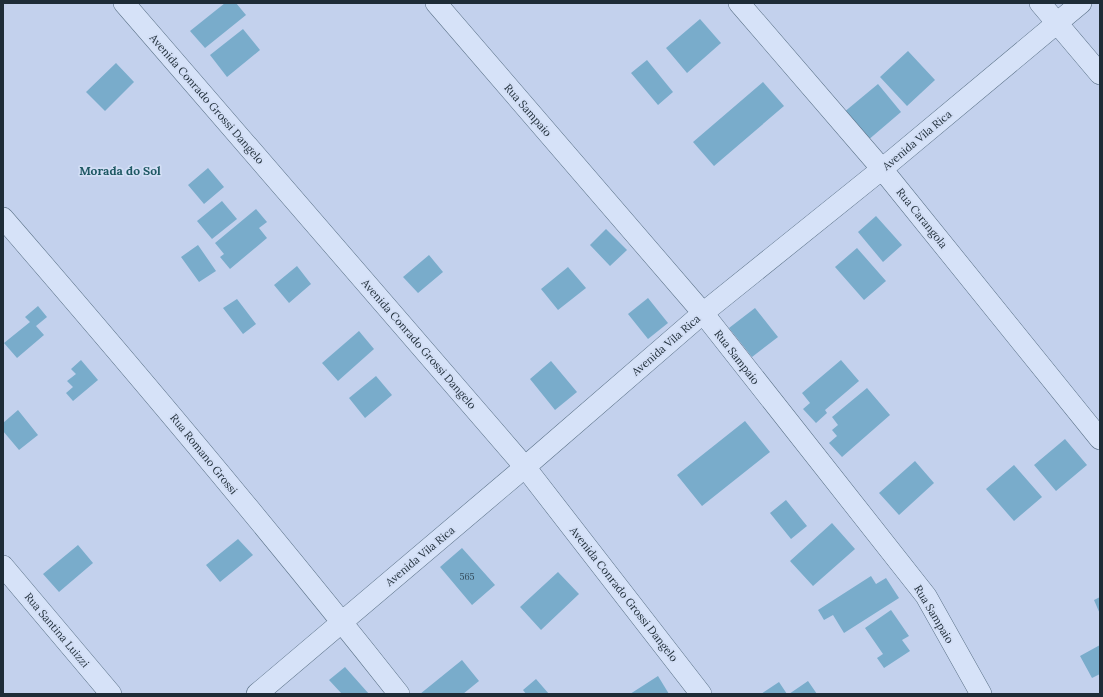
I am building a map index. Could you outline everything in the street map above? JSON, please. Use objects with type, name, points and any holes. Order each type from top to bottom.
[{"type":"street","name":"Avenida Conrado Grossi Dangelo","points":[[124,3],[525,467],[701,694]]},
{"type":"street","name":"Rua Sampaio","points":[[436,3],[703,313],[926,596],[981,694]]},
{"type":"street","name":"Rua Carangola","points":[[739,3],[882,169],[1100,439]]},
{"type":"street","points":[[1040,3],[1100,74]]},
{"type":"street","name":"Avenida Vila Rica","points":[[257,694],[525,467],[703,313],[882,169],[1081,3]]},
{"type":"street","name":"Rua Romano Grossi","points":[[3,218],[141,378],[342,621],[399,694]]},
{"type":"street","name":"Rua Santina Luizzi","points":[[3,566],[111,694]]},
{"type":"building","points":[[225,3],[236,3],[246,15],[205,48],[190,31]]},
{"type":"building","points":[[700,19],[721,43],[687,73],[666,48]]},
{"type":"building","points":[[243,29],[260,50],[227,77],[210,55]]},
{"type":"building","points":[[908,51],[935,80],[907,106],[880,77]]},
{"type":"building","points":[[647,60],[673,92],[658,105],[631,73]]},
{"type":"building","points":[[116,63],[134,82],[105,111],[86,92]]},
{"type":"building","points":[[763,82],[784,106],[714,166],[693,142]]},
{"type":"building","points":[[878,84],[901,112],[867,141],[843,113]]},
{"type":"building","points":[[208,168],[224,187],[204,204],[188,185]]},
{"type":"building","points":[[222,201],[237,219],[212,239],[197,221]]},
{"type":"building","points":[[256,209],[267,222],[259,228],[267,238],[230,269],[220,257],[224,254],[215,243]]},
{"type":"building","points":[[876,216],[902,245],[883,262],[858,232]]},
{"type":"building","points":[[606,229],[627,250],[610,266],[590,245]]},
{"type":"building","points":[[198,245],[216,271],[199,282],[181,257]]},
{"type":"building","points":[[857,248],[886,281],[864,300],[835,267]]},
{"type":"building","points":[[429,255],[443,272],[418,293],[403,277]]},
{"type":"building","points":[[297,266],[311,284],[289,303],[274,285]]},
{"type":"building","points":[[568,267],[586,288],[558,310],[541,289]]},
{"type":"building","points":[[648,298],[668,323],[648,339],[628,314]]},
{"type":"building","points":[[237,299],[256,324],[243,334],[223,308]]},
{"type":"building","points":[[38,306],[47,317],[36,326],[44,335],[17,358],[4,343],[30,322],[25,317]]},
{"type":"building","points":[[755,308],[778,337],[752,357],[729,328]]},
{"type":"building","points":[[359,331],[374,349],[338,381],[322,363]]},
{"type":"building","points":[[81,360],[98,380],[73,401],[66,393],[73,387],[67,381],[76,374],[71,369]]},
{"type":"building","points":[[841,360],[859,381],[825,410],[827,413],[816,423],[803,409],[810,403],[802,393]]},
{"type":"building","points":[[551,361],[577,392],[555,410],[530,379]]},
{"type":"building","points":[[376,376],[392,395],[365,418],[349,398]]},
{"type":"building","points":[[867,388],[890,415],[842,457],[829,443],[837,436],[832,430],[838,425],[832,417]]},
{"type":"building","points":[[18,410],[38,435],[19,450],[3,431],[3,423]]},
{"type":"building","points":[[745,421],[770,452],[702,506],[677,475]]},
{"type":"building","points":[[1065,439],[1087,465],[1056,491],[1034,465]]},
{"type":"building","points":[[915,461],[934,483],[899,515],[879,493]]},
{"type":"building","points":[[1014,465],[1042,497],[1014,521],[986,489]]},
{"type":"building","points":[[786,500],[807,526],[791,539],[770,513]]},
{"type":"building","points":[[832,523],[855,549],[813,586],[790,561]]},
{"type":"building","points":[[238,539],[253,555],[220,582],[206,565]]},
{"type":"building","points":[[78,545],[93,563],[59,592],[43,574]]},
{"type":"building","points":[[462,548],[495,585],[472,605],[440,567]]},
{"type":"building","points":[[558,572],[579,594],[541,630],[520,607]]},
{"type":"building","points":[[871,576],[876,584],[886,578],[899,598],[844,633],[833,615],[824,620],[818,610]]},
{"type":"building","points":[[1100,597],[1100,614],[1094,600]]},
{"type":"building","points":[[891,610],[909,636],[902,640],[910,651],[884,668],[877,658],[883,654],[865,628]]},
{"type":"building","points":[[1100,645],[1100,674],[1092,678],[1080,656]]},
{"type":"building","points":[[462,660],[479,681],[463,694],[420,694]]},
{"type":"building","points":[[345,667],[369,694],[342,694],[329,680]]},
{"type":"building","points":[[658,676],[669,694],[630,694]]},
{"type":"building","points":[[536,679],[549,694],[526,694],[523,690]]},
{"type":"building","points":[[808,681],[817,694],[789,694]]},
{"type":"building","points":[[779,682],[787,694],[761,694]]},
{"type":"district","name":"Morada do Sol","points":[[120,170]]}]
